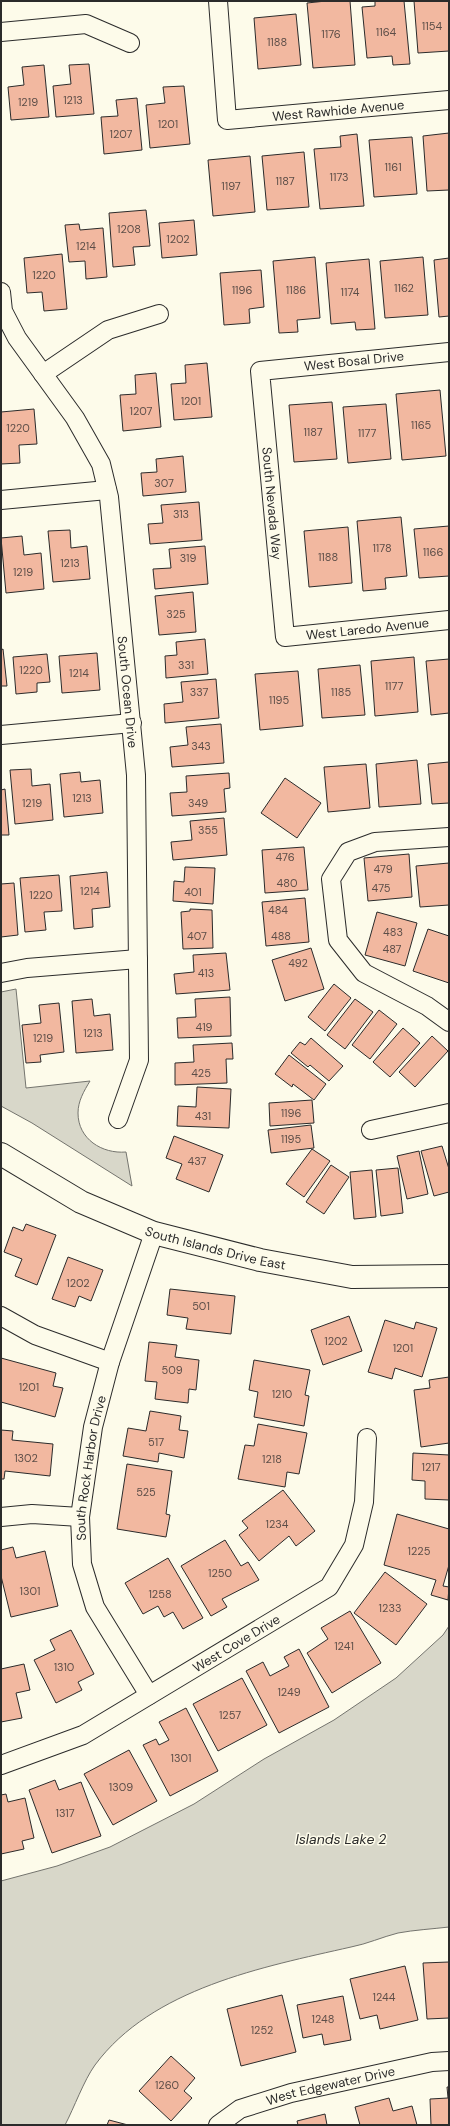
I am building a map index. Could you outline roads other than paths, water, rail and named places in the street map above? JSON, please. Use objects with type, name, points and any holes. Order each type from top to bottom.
[{"type":"street","name":"West Rawhide Avenue","points":[[218,1],[227,120],[449,100]]},
{"type":"street","points":[[1,32],[86,24],[130,43]]},
{"type":"street","name":"South Ocean Drive","points":[[1,292],[3,311],[17,338],[75,418],[101,464],[107,490],[132,723],[136,774],[139,1060],[118,1119]]},
{"type":"street","points":[[43,374],[108,330],[159,314]]},
{"type":"street","name":"West Bosal Drive","points":[[260,371],[449,352]]},
{"type":"street","name":"South Nevada Way","points":[[260,371],[285,637]]},
{"type":"street","points":[[1,500],[107,490]]},
{"type":"street","name":"West Laredo Avenue","points":[[285,637],[449,620]]},
{"type":"street","points":[[1,735],[132,723]]},
{"type":"street","points":[[449,837],[375,842],[348,852],[331,879],[338,940],[364,973],[427,1006],[449,1022]]},
{"type":"street","points":[[1,973],[27,968],[138,959]]},
{"type":"street","points":[[371,1130],[449,1113]]},
{"type":"street","name":"South Islands Drive East","points":[[1,1154],[81,1202],[154,1233],[260,1260],[352,1277],[449,1276]]},
{"type":"street","name":"South Rock Harbor Drive","points":[[149,1694],[95,1608],[82,1564],[80,1517],[93,1427],[110,1362],[154,1233]]},
{"type":"street","points":[[1,1316],[35,1335],[110,1362]]},
{"type":"street","name":"West Cove Drive","points":[[1,1765],[83,1735],[329,1587],[354,1545],[364,1502],[367,1438]]},
{"type":"street","points":[[1,1517],[32,1514],[80,1517]]},
{"type":"street","name":"West Edgewater Drive","points":[[218,2125],[240,2109],[291,2093],[432,2062],[449,2061]]},
{"type":"water","points":[[16,989],[26,1088],[90,1081],[82,1096],[78,1109],[79,1122],[82,1130],[93,1143],[100,1147],[117,1152],[126,1152],[132,1186],[32,1123],[1,1106],[1,992]]},
{"type":"water","name":"Islands Lake 2","points":[[449,1626],[449,1927],[398,1933],[357,1946],[282,1963],[211,1985],[178,1999],[147,2017],[119,2039],[95,2065],[83,2086],[65,2125],[1,2125],[1,1881],[57,1866],[110,1847],[194,1804],[264,1759],[334,1720],[396,1678],[443,1635]]}]
